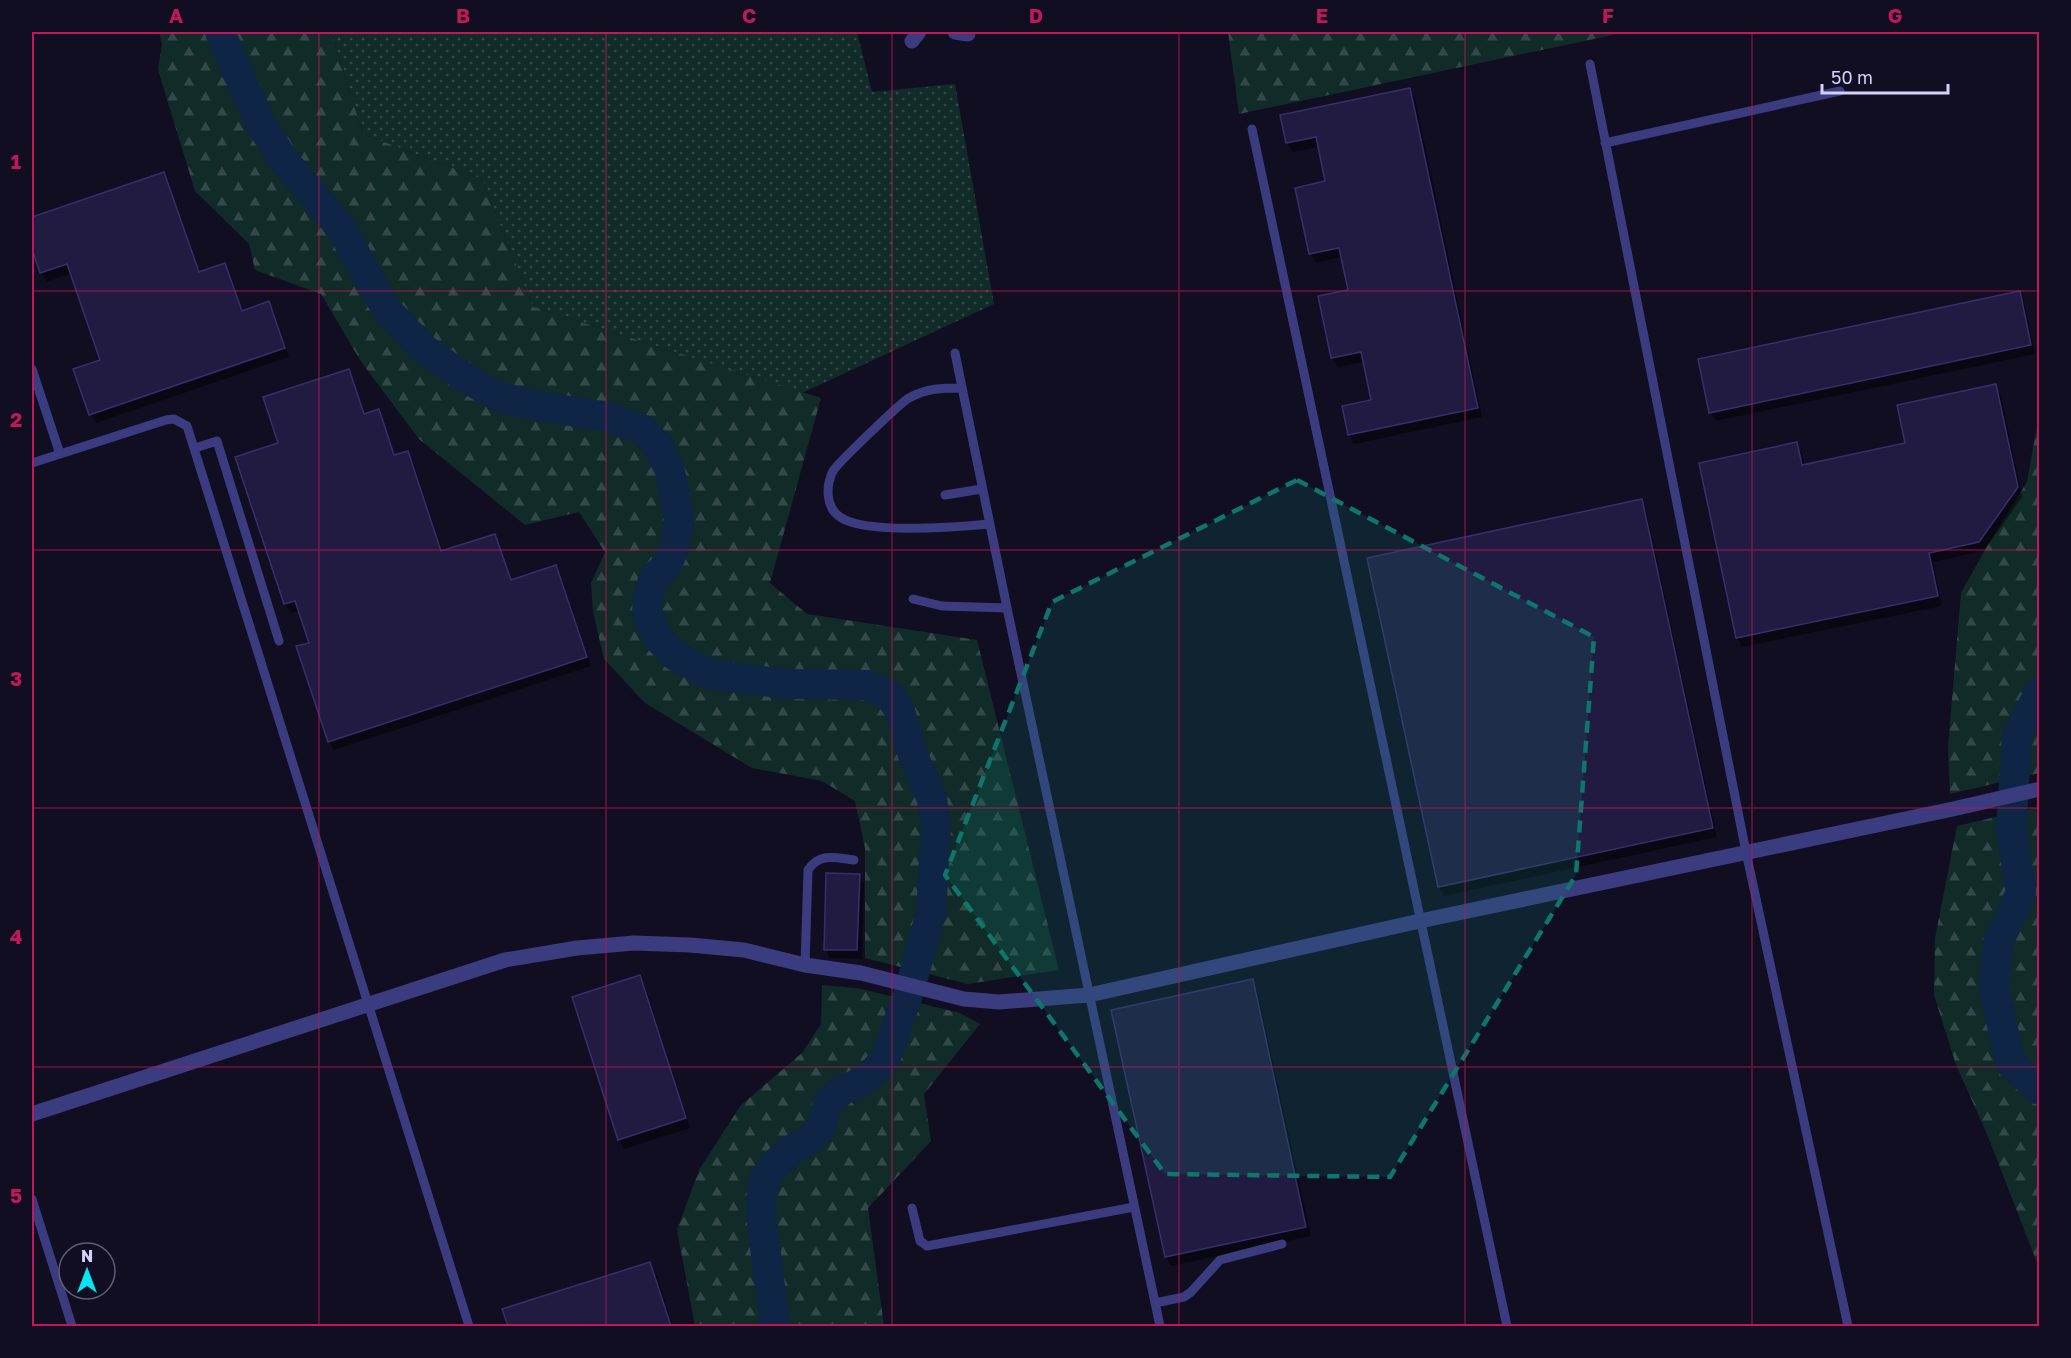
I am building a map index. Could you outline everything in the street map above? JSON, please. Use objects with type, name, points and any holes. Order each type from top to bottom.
[{"type":"street","points":[[32,1114],[505,960],[577,948],[634,943],[744,950],[805,965],[861,973],[964,999],[999,1002],[1089,994],[1419,921],[2040,789]]},
{"type":"lane","points":[[1590,64],[1746,852],[1848,1326]]},
{"type":"lane","points":[[1605,143],[1840,92]]},
{"type":"lane","points":[[1252,129],[1507,1326]]},
{"type":"lane","points":[[955,353],[1160,1326]]},
{"type":"lane","points":[[32,369],[60,453]]},
{"type":"lane","points":[[962,388],[936,388],[906,399],[834,470],[828,485],[828,498],[833,511],[841,518],[859,524],[890,528],[943,528],[990,524]]},
{"type":"lane","points":[[32,463],[174,419],[188,426],[469,1326]]},
{"type":"lane","points":[[195,448],[217,441],[279,641]]},
{"type":"lane","points":[[945,495],[982,489]]},
{"type":"lane","points":[[913,599],[942,606],[1007,608]]},
{"type":"lane","points":[[805,965],[808,870],[819,859],[854,860]]},
{"type":"lane","points":[[32,1199],[72,1326]]},
{"type":"lane","points":[[912,1208],[920,1241],[927,1246],[1134,1207]]},
{"type":"lane","points":[[1155,1303],[1184,1297],[1220,1260],[1282,1244]]},
{"type":"highlighted area","points":[[1297,480],[1594,637],[1576,875],[1390,1177],[1165,1174],[945,875],[1052,602]]},
{"type":"green space","points":[[159,32],[331,32],[363,134],[482,179],[533,307],[821,398],[770,583],[807,614],[977,640],[1059,970],[968,984],[865,958],[865,848],[855,801],[822,781],[752,768],[645,703],[604,659],[593,612],[591,583],[605,552],[579,512],[525,525],[419,439],[362,363],[321,294],[255,270],[249,244],[195,191],[158,70],[162,44]]},
{"type":"green space","points":[[331,32],[857,32],[872,92],[955,84],[994,304],[802,393],[533,307],[482,179],[363,134]]},
{"type":"green space","points":[[1228,32],[1627,32],[1239,114]]},
{"type":"green space","points":[[2039,414],[2039,773],[1950,794],[1948,746],[1961,593],[1991,539],[2027,482]]},
{"type":"green space","points":[[2040,807],[2039,1268],[1987,1134],[1956,1065],[1934,995],[1935,938],[1957,826]]},
{"type":"green space","points":[[822,985],[857,988],[960,1013],[980,1024],[924,1094],[931,1141],[868,1208],[884,1326],[695,1326],[677,1230],[699,1170],[741,1105],[802,1053],[821,1024]]},
{"type":"building","points":[[1410,88],[1478,408],[1348,435],[1342,406],[1371,400],[1361,352],[1331,358],[1318,296],[1348,290],[1339,248],[1309,254],[1295,188],[1325,181],[1316,137],[1286,143],[1280,115]]},
{"type":"building","points":[[164,172],[199,272],[225,263],[242,311],[269,301],[285,348],[89,415],[73,369],[100,360],[67,264],[40,273],[32,249],[32,217]]},
{"type":"building","points":[[2020,291],[2031,345],[1709,413],[1698,359]]},
{"type":"building","points":[[349,369],[364,414],[379,409],[394,455],[408,451],[441,551],[495,534],[511,580],[556,565],[587,657],[328,742],[296,646],[309,643],[295,601],[284,604],[235,457],[278,443],[263,397]]},
{"type":"building","points":[[1996,384],[2018,487],[1979,542],[1929,553],[1938,596],[1736,638],[1699,463],[1797,442],[1802,465],[1905,443],[1897,405]]},
{"type":"building","points":[[1642,499],[1713,828],[1438,887],[1367,558]]},
{"type":"building","points":[[826,873],[860,874],[857,950],[824,950]]},
{"type":"building","points":[[640,975],[686,1118],[618,1140],[572,997]]},
{"type":"building","points":[[1253,979],[1306,1227],[1165,1257],[1111,1010]]},
{"type":"building","points":[[650,1262],[671,1326],[508,1326],[502,1309]]},
{"type":"waterway","points":[[220,32],[261,125],[284,160],[341,228],[390,313],[424,349],[461,375],[499,397],[607,417],[641,429],[657,444],[670,471],[679,520],[675,545],[667,566],[654,577],[647,612],[657,637],[674,655],[709,674],[789,684],[867,685],[889,695],[900,711],[913,755],[932,799],[936,828],[931,913],[909,992],[886,1057],[872,1074],[843,1090],[829,1101],[819,1131],[806,1143],[791,1150],[776,1163],[764,1179],[761,1201],[762,1223],[775,1326]]},
{"type":"waterway","points":[[2040,692],[2017,736],[2011,830],[2021,892],[1998,943],[1994,990],[2011,1064],[2040,1090]]}]
